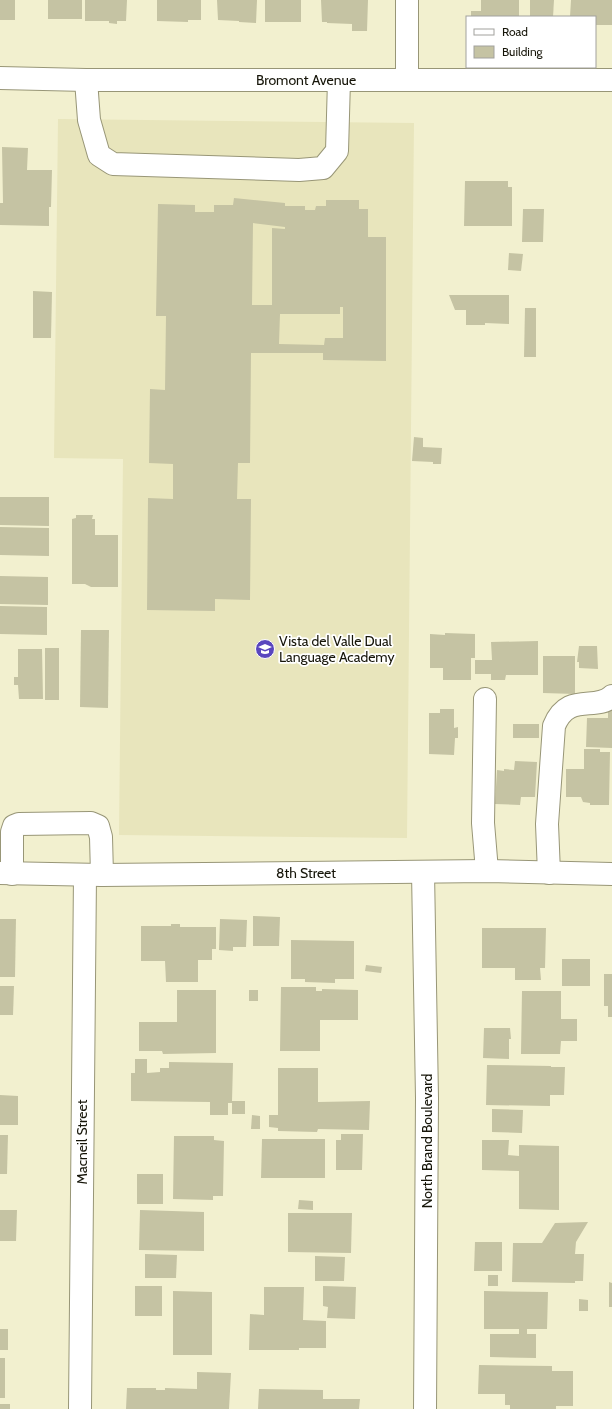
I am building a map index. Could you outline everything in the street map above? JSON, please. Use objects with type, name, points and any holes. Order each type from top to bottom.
[{"type":"street","points":[[407,0],[407,79]]},
{"type":"street","name":"Bromont Avenue","points":[[0,78],[86,80],[612,80]]},
{"type":"street","points":[[86,80],[89,120],[99,155],[114,164],[299,170],[323,168],[337,151],[339,80]]},
{"type":"street","points":[[549,873],[548,824],[554,726],[560,714],[565,710],[577,704],[603,701],[612,696]]},
{"type":"street","points":[[485,699],[483,823],[486,871]]},
{"type":"street","name":"Macneil Street","points":[[6,874],[14,826],[19,824],[91,823],[98,826],[101,837],[93,875],[80,1409]]},
{"type":"street","name":"8th Street","points":[[6,874],[93,875],[486,871],[612,874]]},
{"type":"street","name":"North Brand Boulevard","points":[[423,872],[428,1098],[425,1409]]},
{"type":"shaded area","name":"Vista del Valle Dual Language Academy","points":[[58,119],[414,123],[407,838],[119,835],[123,459],[54,458]]},
{"type":"building","points":[[0,0],[15,0],[15,20],[0,20]]},
{"type":"building","points":[[48,0],[82,0],[82,19],[48,19]]},
{"type":"building","points":[[85,0],[127,0],[126,21],[117,21],[117,24],[109,23],[109,21],[85,21]]},
{"type":"building","points":[[157,0],[201,0],[201,20],[188,20],[188,22],[157,21]]},
{"type":"building","points":[[217,0],[257,0],[256,23],[218,20]]},
{"type":"building","points":[[265,0],[301,0],[301,22],[265,22]]},
{"type":"building","points":[[321,0],[368,0],[367,31],[352,31],[352,24],[322,22]]},
{"type":"building","points":[[481,0],[519,0],[519,16],[471,16],[471,11],[481,11]]},
{"type":"building","points":[[530,0],[554,0],[553,16],[530,16]]},
{"type":"building","points":[[571,0],[612,0],[612,25],[596,25],[596,16],[570,16]]},
{"type":"building","points":[[2,147],[28,148],[27,170],[52,170],[49,226],[0,225],[0,203],[3,203]]},
{"type":"building","points":[[465,181],[508,181],[508,187],[512,187],[512,226],[464,226]]},
{"type":"building","points":[[234,198],[285,203],[285,206],[305,206],[305,210],[315,210],[316,206],[326,206],[326,200],[359,200],[359,209],[368,209],[368,237],[386,237],[386,361],[323,360],[323,353],[251,353],[250,463],[238,463],[237,499],[251,499],[250,600],[215,599],[215,611],[147,610],[148,498],[173,499],[173,464],[149,463],[150,389],[165,390],[166,316],[156,316],[158,204],[195,205],[195,212],[214,212],[214,205],[233,205]],"holes":[[[253,223],[285,227],[285,229],[272,228],[272,305],[252,305]],[[340,307],[343,307],[343,338],[325,338],[324,345],[279,344],[280,314],[340,314]]]},
{"type":"building","points":[[523,209],[544,209],[543,242],[522,242]]},
{"type":"building","points":[[509,253],[523,254],[521,271],[508,270]]},
{"type":"building","points":[[33,291],[52,292],[51,338],[33,338]]},
{"type":"building","points":[[449,295],[509,295],[509,324],[485,323],[485,325],[466,325],[466,310],[455,310]]},
{"type":"building","points":[[525,308],[536,308],[536,357],[524,357]]},
{"type":"building","points":[[414,437],[423,438],[423,447],[442,448],[441,464],[412,461]]},
{"type":"building","points":[[0,497],[49,497],[49,526],[0,525]]},
{"type":"building","points":[[76,515],[93,515],[92,519],[95,519],[95,535],[118,535],[118,587],[91,587],[85,584],[72,584],[72,519],[76,518]]},
{"type":"building","points":[[0,527],[49,528],[49,556],[0,555]]},
{"type":"building","points":[[0,576],[48,577],[48,605],[0,604]]},
{"type":"building","points":[[0,606],[47,607],[47,635],[0,634]]},
{"type":"building","points":[[81,630],[109,630],[108,708],[80,707]]},
{"type":"building","points":[[445,633],[475,634],[475,658],[471,658],[471,680],[443,680],[443,668],[430,668],[430,634],[445,635]]},
{"type":"building","points":[[538,641],[538,675],[506,675],[505,680],[491,680],[491,674],[475,674],[475,660],[492,660],[491,642]]},
{"type":"building","points":[[579,646],[597,646],[598,669],[579,668],[579,662],[577,662]]},
{"type":"building","points":[[45,648],[59,648],[59,700],[45,700]]},
{"type":"building","points":[[18,649],[42,649],[43,699],[19,699],[18,685],[14,685],[14,677],[18,677]]},
{"type":"building","points":[[543,656],[575,656],[575,694],[543,693]]},
{"type":"building","points":[[440,709],[454,709],[454,728],[458,727],[458,738],[455,738],[454,755],[429,754],[429,713],[440,713]]},
{"type":"building","points":[[608,710],[612,710],[612,748],[586,747],[587,718],[608,718]]},
{"type":"building","points":[[513,724],[539,724],[539,738],[513,738]]},
{"type":"building","points":[[584,749],[600,749],[600,752],[610,752],[609,805],[590,805],[590,803],[583,802],[581,797],[566,797],[566,769],[584,769]]},
{"type":"building","points":[[515,761],[537,762],[535,797],[521,797],[520,805],[495,804],[497,770],[514,770]]},
{"type":"building","points":[[253,916],[280,917],[279,946],[253,946]]},
{"type":"building","points":[[0,919],[16,919],[15,977],[0,977]]},
{"type":"building","points":[[220,919],[247,920],[246,947],[233,947],[233,951],[219,950]]},
{"type":"building","points":[[171,924],[180,924],[180,927],[216,927],[216,949],[212,949],[212,960],[198,960],[198,982],[166,982],[165,961],[141,961],[141,926],[171,926]]},
{"type":"building","points":[[482,928],[546,928],[545,968],[540,968],[541,980],[515,980],[515,968],[482,968]]},
{"type":"building","points":[[291,940],[354,941],[354,979],[335,979],[335,983],[305,982],[305,979],[291,979]]},
{"type":"building","points":[[562,959],[590,959],[590,986],[562,986]]},
{"type":"building","points":[[366,965],[382,967],[381,973],[365,971]]},
{"type":"building","points":[[604,974],[612,974],[612,1017],[608,1017],[608,1006],[604,1006]]},
{"type":"building","points":[[0,986],[14,986],[13,1015],[0,1015]]},
{"type":"building","points":[[281,987],[316,987],[316,991],[322,991],[322,989],[358,990],[358,1020],[320,1020],[320,1051],[280,1051]]},
{"type":"building","points":[[177,990],[216,990],[216,1053],[163,1054],[162,1051],[139,1051],[139,1022],[177,1022]]},
{"type":"building","points":[[249,990],[258,990],[258,1001],[249,1001]]},
{"type":"building","points":[[522,991],[561,991],[561,1019],[577,1019],[577,1041],[561,1041],[560,1054],[521,1054]]},
{"type":"building","points":[[484,1028],[510,1028],[511,1039],[509,1039],[509,1059],[483,1058]]},
{"type":"building","points":[[135,1059],[147,1059],[147,1073],[160,1072],[160,1068],[169,1068],[169,1062],[233,1063],[232,1101],[245,1101],[245,1114],[232,1114],[232,1103],[228,1103],[228,1115],[210,1115],[210,1102],[131,1101],[131,1073],[135,1073]]},
{"type":"building","points":[[487,1065],[565,1067],[564,1095],[550,1095],[550,1106],[486,1105]]},
{"type":"building","points":[[278,1068],[318,1068],[318,1102],[370,1101],[369,1130],[318,1129],[317,1132],[278,1131],[278,1128],[269,1127],[269,1115],[278,1115]]},
{"type":"building","points":[[0,1095],[18,1096],[18,1125],[0,1125]]},
{"type":"building","points":[[492,1109],[523,1110],[522,1133],[492,1132]]},
{"type":"building","points":[[252,1115],[260,1116],[260,1129],[251,1129]]},
{"type":"building","points":[[341,1134],[363,1134],[362,1170],[336,1170],[336,1140],[341,1140]]},
{"type":"building","points":[[0,1135],[8,1135],[7,1174],[0,1174]]},
{"type":"building","points":[[174,1136],[214,1136],[214,1140],[224,1141],[223,1196],[213,1196],[213,1200],[173,1199]]},
{"type":"building","points":[[262,1139],[325,1139],[325,1178],[261,1178]]},
{"type":"building","points":[[482,1140],[509,1140],[508,1155],[519,1156],[519,1145],[559,1146],[559,1210],[519,1209],[519,1171],[482,1170]]},
{"type":"building","points":[[137,1174],[163,1174],[163,1204],[137,1204]]},
{"type":"building","points":[[299,1200],[313,1201],[313,1210],[298,1209]]},
{"type":"building","points":[[0,1210],[17,1210],[16,1241],[0,1241]]},
{"type":"building","points":[[140,1210],[204,1212],[204,1251],[139,1250]]},
{"type":"building","points":[[288,1213],[352,1213],[351,1253],[288,1252]]},
{"type":"building","points":[[588,1222],[576,1242],[575,1254],[584,1254],[583,1281],[575,1281],[575,1283],[512,1282],[513,1243],[542,1243],[555,1223]]},
{"type":"building","points":[[475,1242],[502,1242],[502,1271],[474,1271]]},
{"type":"building","points":[[145,1254],[177,1255],[176,1278],[145,1278]]},
{"type":"building","points":[[315,1256],[345,1257],[344,1281],[315,1281]]},
{"type":"building","points":[[488,1275],[498,1275],[498,1286],[488,1286]]},
{"type":"building","points":[[609,1282],[612,1283],[612,1307],[609,1307]]},
{"type":"building","points":[[135,1286],[162,1286],[162,1316],[135,1316]]},
{"type":"building","points":[[323,1286],[356,1287],[355,1319],[327,1318],[328,1307],[323,1306]]},
{"type":"building","points":[[264,1287],[304,1287],[303,1320],[326,1321],[326,1348],[299,1348],[299,1350],[249,1350],[250,1314],[264,1315]]},
{"type":"building","points":[[173,1291],[212,1292],[212,1355],[173,1355]]},
{"type":"building","points":[[484,1291],[548,1292],[547,1329],[527,1329],[527,1334],[536,1334],[536,1358],[490,1357],[490,1334],[519,1334],[519,1329],[484,1329]]},
{"type":"building","points":[[579,1299],[588,1300],[588,1311],[579,1311]]},
{"type":"building","points":[[0,1329],[8,1329],[8,1350],[0,1350]]},
{"type":"building","points":[[0,1358],[5,1358],[5,1398],[0,1398]]},
{"type":"building","points":[[479,1365],[552,1366],[552,1371],[573,1371],[573,1406],[556,1406],[556,1409],[510,1409],[510,1405],[505,1405],[505,1394],[478,1394]]},
{"type":"building","points":[[197,1372],[231,1373],[229,1409],[126,1409],[127,1388],[156,1388],[156,1390],[165,1390],[165,1388],[197,1389]]},
{"type":"building","points":[[259,1389],[323,1390],[323,1399],[360,1399],[359,1409],[258,1409]]},
{"type":"building","points":[[0,1404],[10,1404],[10,1409],[0,1409]]},
{"type":"place","name":"Vista del Valle Dual Language Academy","points":[[265,649]]}]
